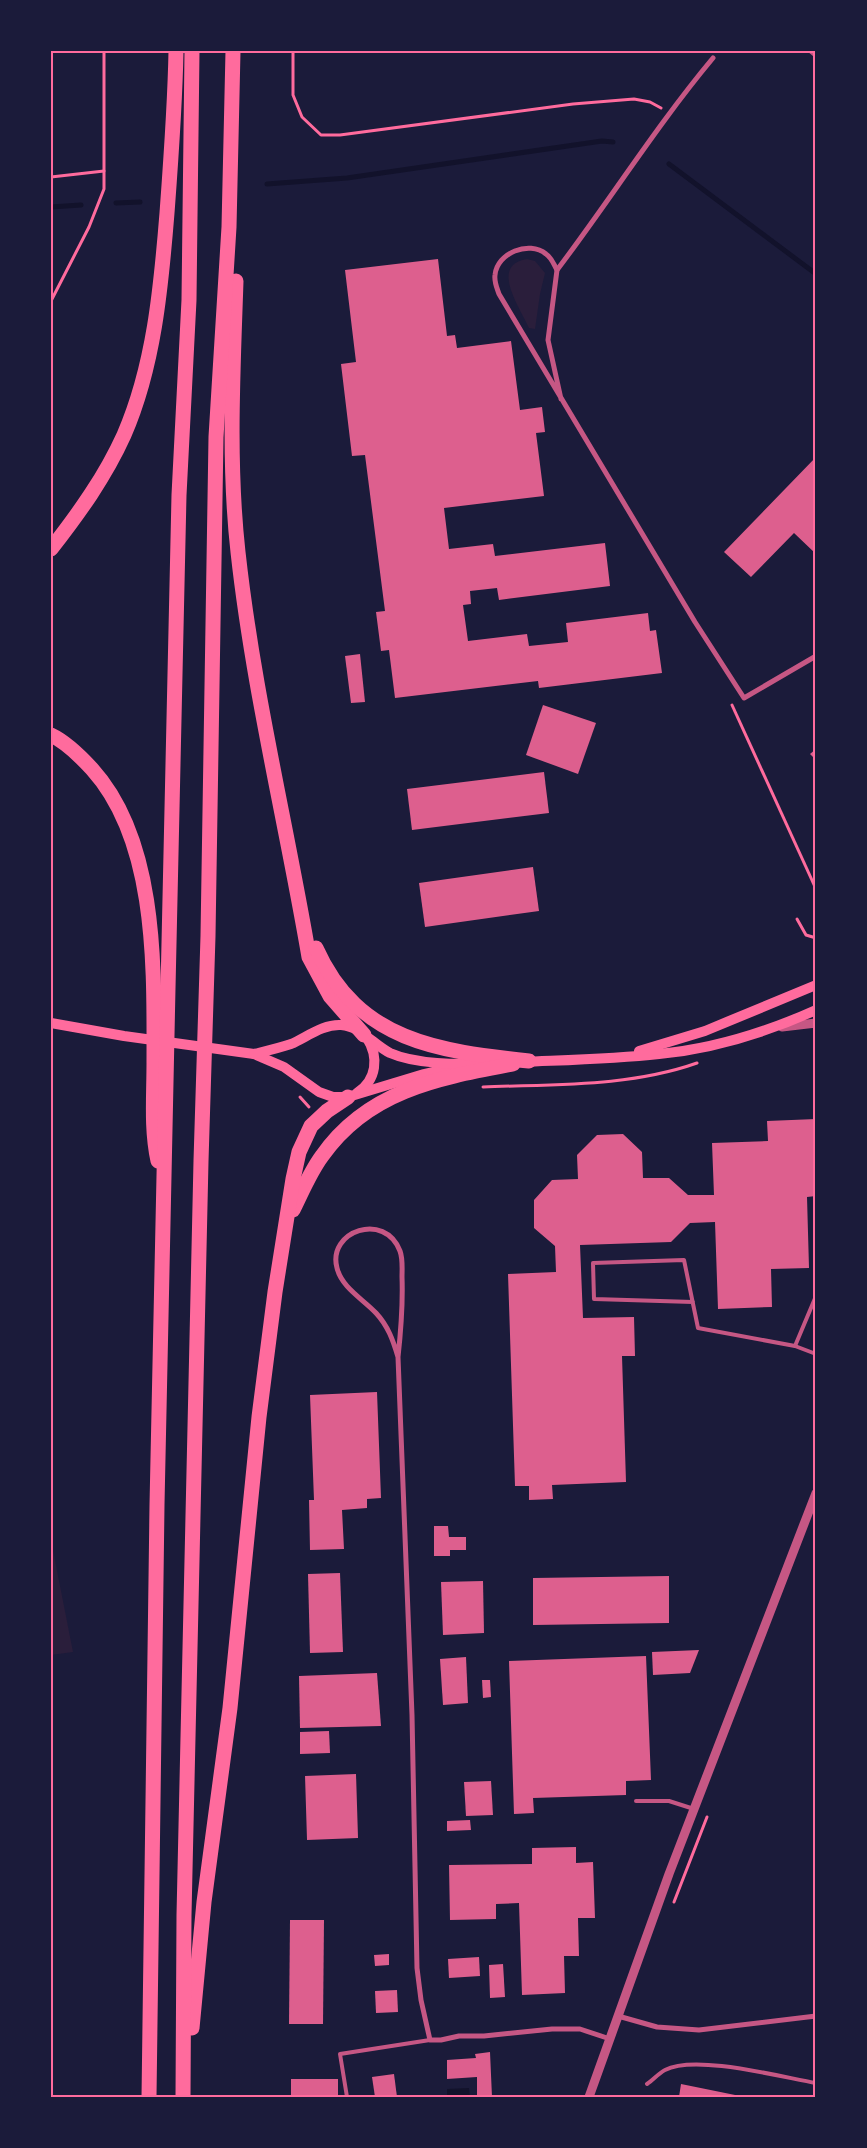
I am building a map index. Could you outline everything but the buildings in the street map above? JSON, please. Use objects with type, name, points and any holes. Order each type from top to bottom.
[{"type":"highway","points":[[51,549],[84,508],[124,434],[152,342],[163,266],[174,120],[176,51]]},
{"type":"highway","points":[[149,2097],[164,1187],[179,495],[189,300],[192,51]]},
{"type":"highway","points":[[184,2097],[184,1915],[200,1160],[208,936],[216,437],[229,227],[233,51]]},
{"type":"highway","points":[[229,227],[236,281],[232,460],[238,551],[260,696],[310,957],[316,973],[330,996],[365,1036]]},
{"type":"highway","points":[[51,735],[72,750],[102,780],[118,807],[132,841],[144,884],[151,942],[154,1027],[154,1140],[164,1187]]},
{"type":"highway","points":[[298,890],[323,964],[339,988],[374,1019],[421,1043],[470,1054],[530,1061]]},
{"type":"highway","points":[[287,1222],[321,1157],[347,1127],[372,1107],[409,1089],[434,1081],[530,1061]]},
{"type":"highway","points":[[184,2097],[204,1902],[230,1708],[259,1418],[275,1292],[296,1164],[307,1134],[319,1117],[350,1096]]},
{"type":"main road","points":[[622,1057],[705,1031],[816,985]]},
{"type":"main road","points":[[252,1054],[289,1044],[333,1026],[349,1027],[389,1052],[402,1057],[466,1064],[622,1057],[660,1054],[712,1045],[765,1030],[816,1010]]},
{"type":"main road","points":[[51,1023],[124,1036],[252,1054],[284,1067],[326,1096],[341,1098],[466,1064]]},
{"type":"main road","points":[[350,1096],[365,1088],[374,1068],[373,1052],[365,1036]]},
{"type":"street","points":[[561,399],[548,340],[557,270],[599,215],[670,113],[713,58]]},
{"type":"street","points":[[557,270],[546,254],[528,248],[510,254],[502,260],[495,275],[499,294],[561,399],[606,470],[694,622],[744,698],[816,656]]},
{"type":"street","points":[[765,1030],[816,1023]]},
{"type":"street","points":[[398,1357],[386,1326],[377,1314],[344,1282],[336,1266],[336,1256],[343,1242],[349,1236],[365,1228],[380,1230],[386,1233],[396,1243],[401,1257],[403,1312],[398,1357],[412,1715],[417,1968],[420,2000],[430,2040],[552,2029],[580,2029],[610,2039]]},
{"type":"street","points":[[589,2097],[694,1809],[816,1493]]},
{"type":"street","points":[[618,2016],[657,2027],[699,2030],[816,2016]]},
{"type":"lane","points":[[810,51],[816,56]]},
{"type":"lane","points":[[693,1302],[594,1299],[593,1263],[684,1260],[693,1302],[698,1328],[795,1346],[816,1354]]},
{"type":"lane","points":[[795,1346],[816,1296]]},
{"type":"lane","points":[[636,1801],[669,1802],[694,1809]]},
{"type":"lane","points":[[347,2097],[340,2054],[430,2040]]},
{"type":"lane","points":[[647,2084],[665,2070],[684,2064],[705,2063],[816,2083]]},
{"type":"path","points":[[51,301],[98,207],[104,189],[104,51]]},
{"type":"path","points":[[293,51],[293,95],[302,117],[321,135],[340,135],[573,104],[634,99],[650,102],[670,113]]},
{"type":"path","points":[[51,177],[104,171]]},
{"type":"path","points":[[732,705],[816,889]]},
{"type":"path","points":[[797,919],[806,935],[816,938]]},
{"type":"path","points":[[476,1088],[614,1081],[646,1077],[701,1062]]},
{"type":"path","points":[[294,1090],[319,1117]]},
{"type":"shaded area","points":[[527,259],[535,261],[545,273],[535,329],[529,328],[510,288],[510,269],[516,263]]},
{"type":"shaded area","points":[[51,1540],[73,1652],[51,1655]]},
{"type":"shaded area","points":[[469,2088],[470,2097],[447,2097],[447,2089]]},
{"type":"waterway","points":[[267,184],[347,178],[602,141],[613,142]]},
{"type":"waterway","points":[[669,164],[816,274]]},
{"type":"waterway","points":[[116,203],[140,202]]},
{"type":"waterway","points":[[51,207],[81,205]]}]
